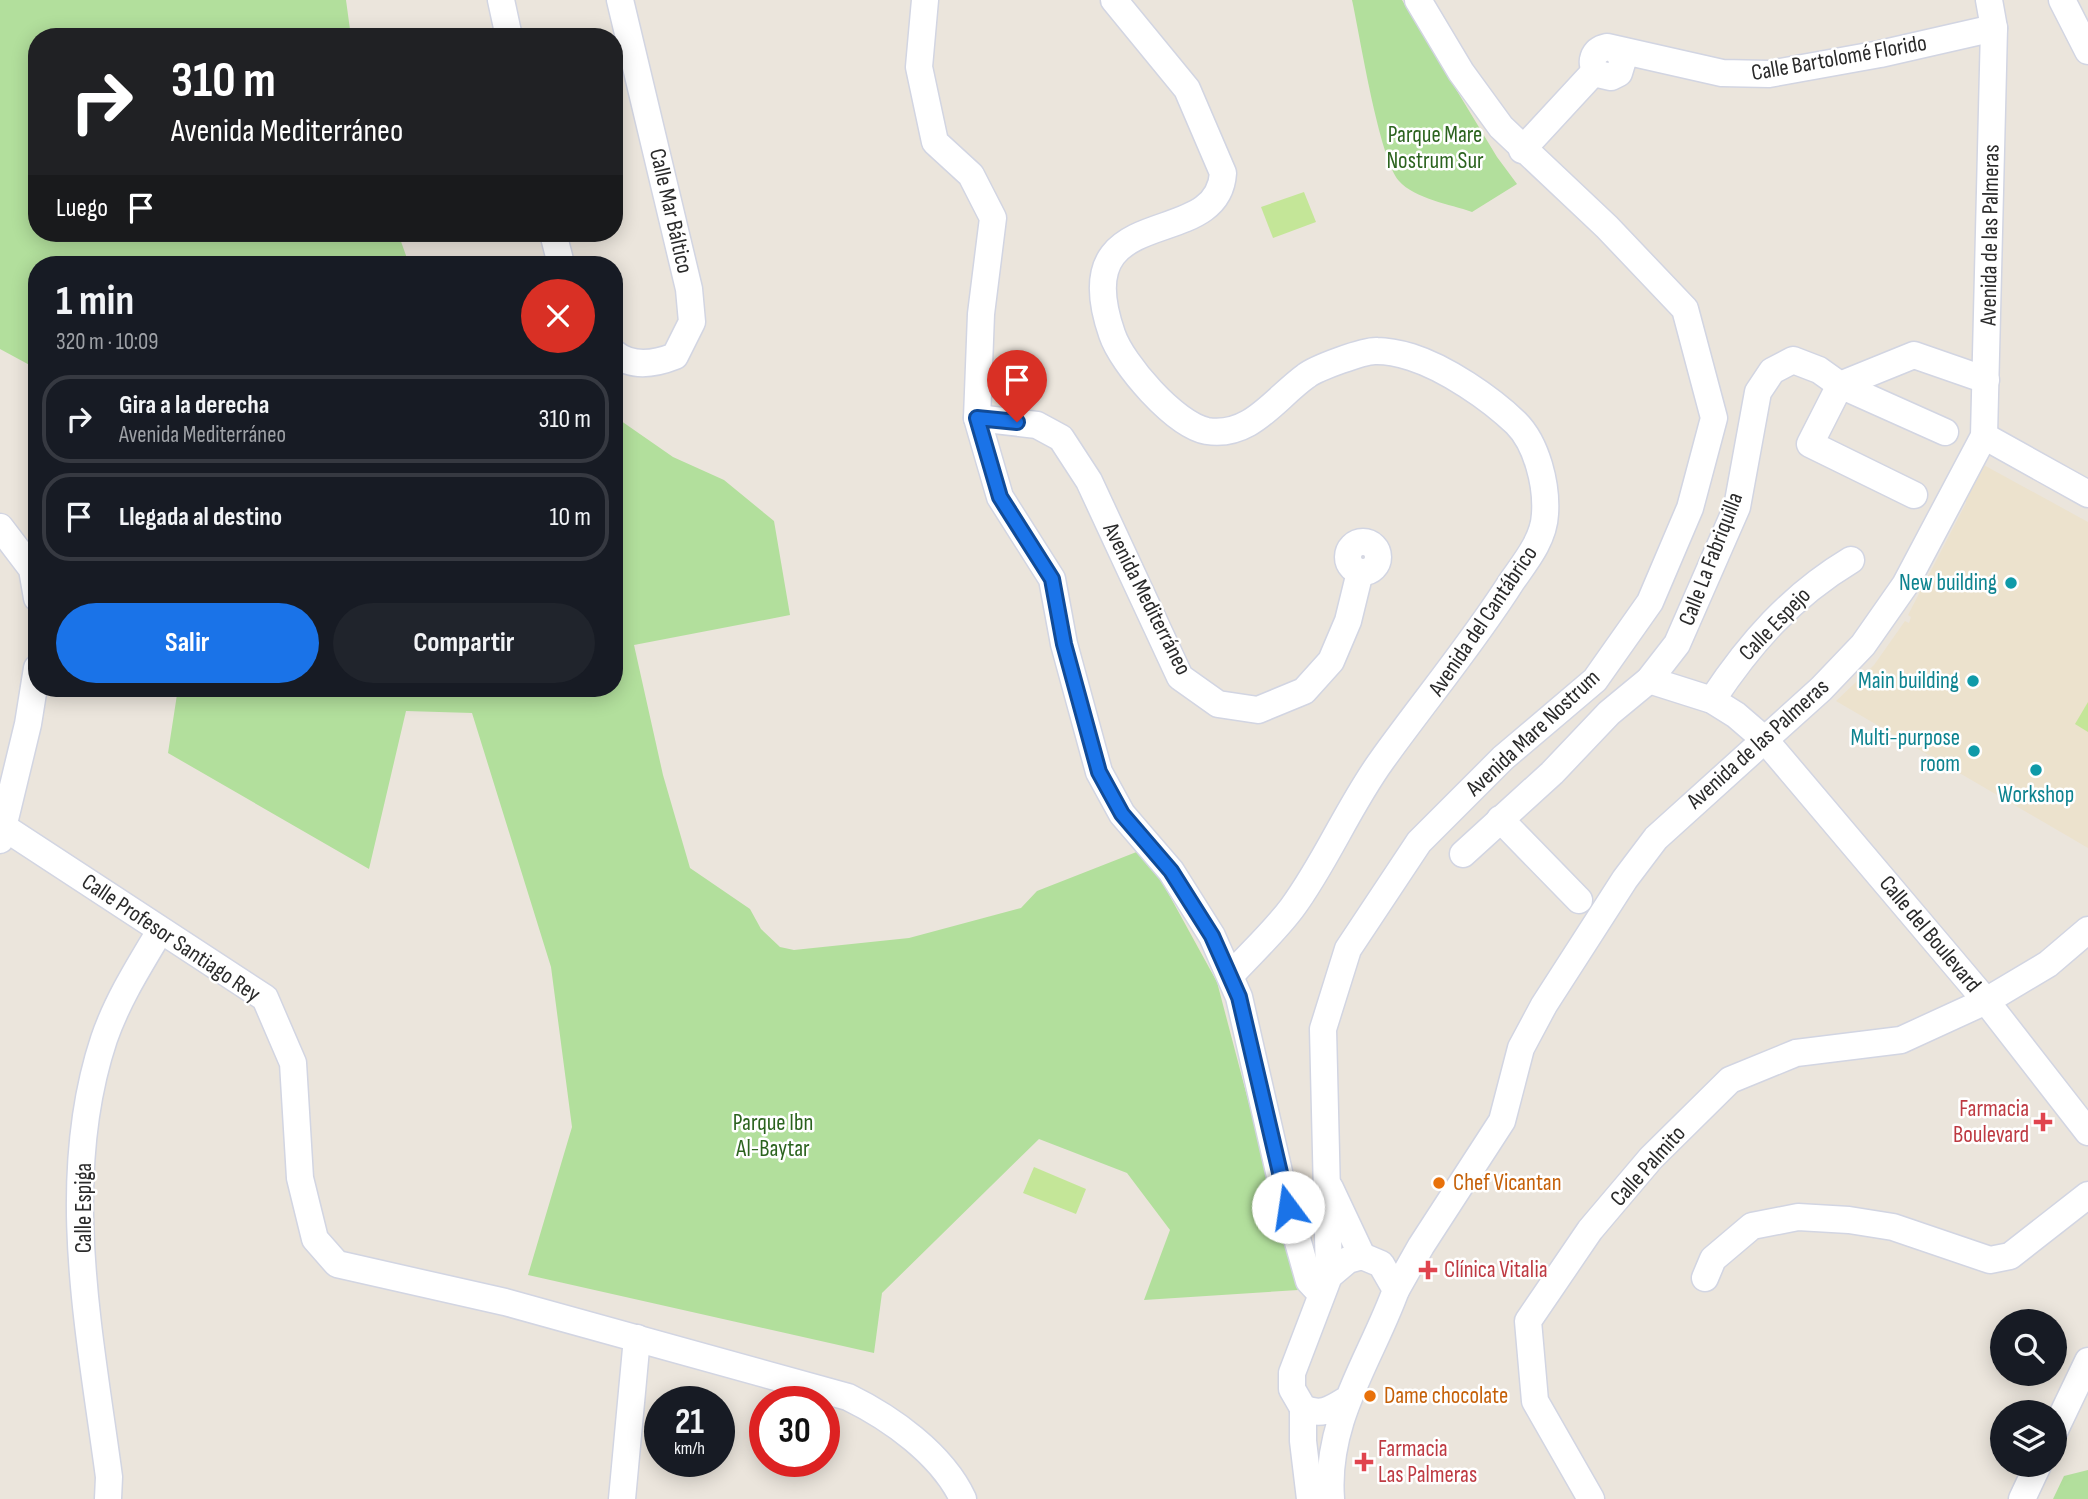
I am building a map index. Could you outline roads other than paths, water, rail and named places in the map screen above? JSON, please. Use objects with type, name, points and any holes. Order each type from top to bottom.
[{"type":"street","points":[[501,0],[507,28]]},
{"type":"street","name":"Calle Mar Báltico","points":[[620,0],[689,289],[692,322],[675,356],[656,363],[623,360]]},
{"type":"street","points":[[925,0],[919,67],[935,142],[971,176],[993,218],[981,314],[977,418],[1000,497],[1052,579],[1064,644],[1099,772],[1122,814],[1171,871],[1212,936],[1231,975],[1239,997],[1282,1185],[1309,1282],[1325,1285]]},
{"type":"street","name":"Avenida del Cantábrico","points":[[1114,0],[1187,89],[1223,173],[1221,185],[1210,204],[1190,218],[1139,234],[1123,243],[1106,270],[1104,292],[1111,333],[1118,350],[1142,382],[1190,424],[1216,431],[1243,426],[1260,417],[1308,374],[1374,350],[1412,358],[1452,375],[1518,425],[1535,455],[1543,486],[1545,515],[1538,542],[1475,640],[1381,761],[1293,907],[1231,975]]},
{"type":"street","name":"Avenida Mare Nostrum","points":[[1325,1285],[1323,1029],[1348,949],[1419,842],[1503,758],[1595,680],[1650,602],[1690,508],[1714,418],[1685,309],[1607,227],[1522,150],[1479,100],[1418,0]]},
{"type":"street","name":"Avenida de las Palmeras","points":[[1346,1400],[1396,1290],[1421,1246],[1502,1121],[1521,1048],[1544,1005],[1625,879],[1656,838],[1765,740],[1863,645],[1905,585],[1984,436],[1994,28],[1989,0]]},
{"type":"street","points":[[2062,0],[2088,51]]},
{"type":"street","name":"Calle Bartolomé Florido","points":[[1522,150],[1595,71],[1592,62],[1598,50],[1607,47],[1627,57],[1722,73],[1769,74],[1880,54],[1994,28]]},
{"type":"street","points":[[1914,495],[1810,444],[1840,385],[1914,355],[1986,380]]},
{"type":"street","name":"Calle La Fabriquilla","points":[[1463,854],[1552,773],[1609,713],[1649,680],[1677,644],[1737,507],[1758,392],[1772,371],[1794,360],[1819,370],[1840,385]]},
{"type":"street","points":[[1840,385],[1945,432]]},
{"type":"street","name":"Avenida Mediterráneo","points":[[977,418],[1037,425],[1061,438],[1089,481],[1180,677],[1218,704],[1258,710],[1304,691],[1331,661],[1348,621],[1360,572]]},
{"type":"street","points":[[1984,436],[2088,494]]},
{"type":"street","points":[[0,527],[28,564]]},
{"type":"street","name":"Calle Espejo","points":[[1712,700],[1751,644],[1782,612],[1823,576],[1850,560]]},
{"type":"street","name":"Calle del Boulevard","points":[[1649,680],[1712,700],[1736,715],[1765,740],[1986,1001],[2088,1132]]},
{"type":"street","points":[[2,834],[32,697]]},
{"type":"street","points":[[1500,819],[1579,900]]},
{"type":"street","name":"Calle Profesor Santiago Rey","points":[[2,834],[265,998],[293,1063],[300,1178],[315,1239],[337,1264],[505,1302],[832,1392],[863,1405],[930,1455],[963,1499]]},
{"type":"street","name":"Calle Palmito","points":[[1591,1499],[1535,1401],[1528,1321],[1590,1230],[1651,1158],[1730,1080],[1796,1053],[1901,1040],[1986,1001],[2048,964],[2088,930]]},
{"type":"street","name":"Calle Espiga","points":[[108,1499],[109,1476],[80,1230],[85,1125],[104,1040],[127,987],[160,931]]},
{"type":"street","points":[[1282,1185],[1325,1176]]},
{"type":"street","name":"Avenida Mare Nostrum","points":[[1325,1176],[1371,1260],[1396,1290]]},
{"type":"street","points":[[1705,1279],[1713,1259],[1752,1226],[1798,1217],[1849,1220],[1893,1227],[1990,1260],[2010,1256],[2088,1195]]},
{"type":"street","points":[[1310,1499],[1303,1441],[1303,1408],[1292,1390],[1292,1373],[1325,1285],[1348,1260],[1371,1260],[1421,1246]]},
{"type":"street","points":[[622,1499],[638,1338]]},
{"type":"street","points":[[2067,1418],[2080,1404],[2088,1361]]},
{"type":"street","points":[[1303,1408],[1324,1413],[1346,1400]]},
{"type":"street","points":[[1331,1499],[1331,1449],[1346,1400]]},
{"type":"street","points":[[2022,1499],[2032,1477]]},
{"type":"place","name":"New building","points":[[2011,583]]},
{"type":"place","name":"Main building","points":[[1973,681]]},
{"type":"place","name":"Multi-purpose room","points":[[1974,751]]},
{"type":"place","name":"Workshop","points":[[2036,770]]},
{"type":"place","name":"Farmacia Boulevard","points":[[2043,1122]]},
{"type":"place","name":"Chef Vicantan","points":[[1439,1183]]},
{"type":"place","name":"Clínica Vitalia","points":[[1428,1270]]},
{"type":"place","name":"Dame chocolate","points":[[1370,1396]]},
{"type":"place","name":"Farmacia Las Palmeras","points":[[1364,1462]]},
{"type":"park label","name":"Parque Mare Nostrum Sur","points":[[1435,148]]},
{"type":"park label","name":"Parque Ibn Al-Baytar","points":[[773,1136]]}]
